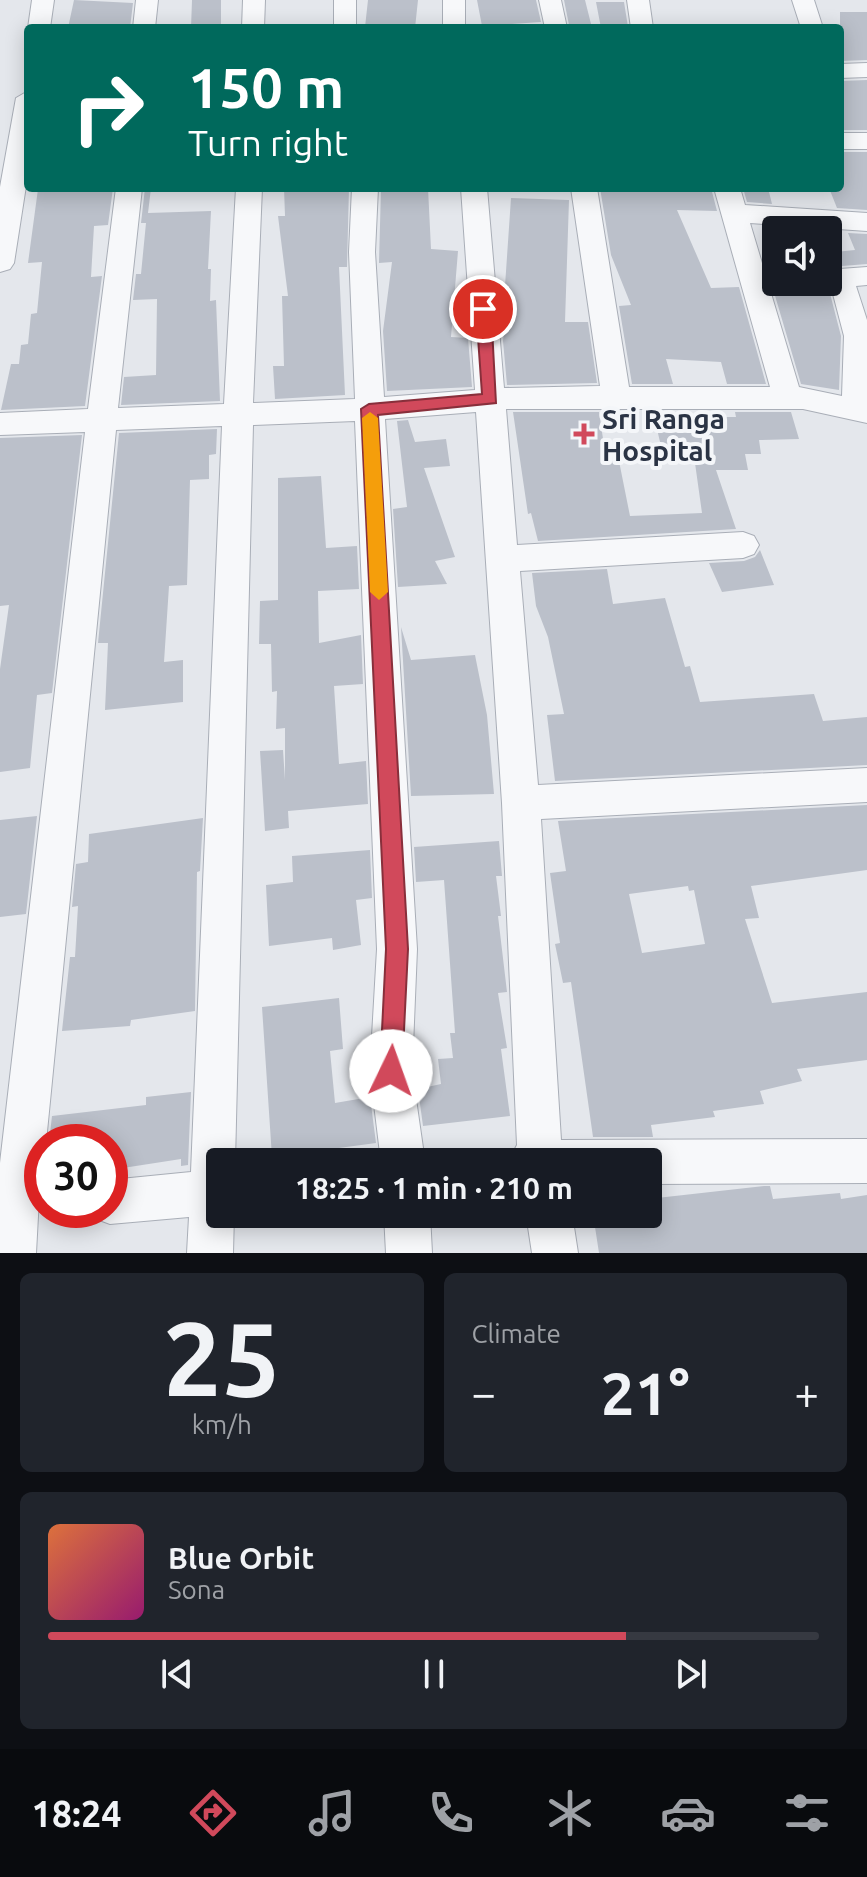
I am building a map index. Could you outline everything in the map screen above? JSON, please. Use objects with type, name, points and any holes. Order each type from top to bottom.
[{"type":"street","points":[[40,24],[43,0]]},
{"type":"street","points":[[144,24],[147,0]]},
{"type":"street","points":[[253,24],[254,0]]},
{"type":"street","points":[[345,0],[345,24]]},
{"type":"street","points":[[454,0],[454,24]]},
{"type":"street","points":[[550,0],[555,24]]},
{"type":"street","points":[[638,0],[641,24]]},
{"type":"street","points":[[803,0],[811,24]]},
{"type":"street","points":[[844,71],[867,70]]},
{"type":"street","points":[[0,263],[24,122]]},
{"type":"street","points":[[844,141],[867,141]]},
{"type":"street","points":[[18,1222],[70,691],[129,192]]},
{"type":"street","points":[[216,1148],[238,412],[249,192]]},
{"type":"street","points":[[365,192],[362,252],[397,949],[391,1071],[401,1148]]},
{"type":"street","points":[[474,192],[521,803],[539,1148]]},
{"type":"street","points":[[585,192],[616,398]]},
{"type":"street","points":[[788,399],[731,201],[867,222]]},
{"type":"street","points":[[0,424],[369,409],[490,399],[803,398],[862,411],[858,336],[840,278],[867,276]]},
{"type":"street","points":[[502,559],[743,545]]},
{"type":"street","points":[[521,803],[867,785]]},
{"type":"street","points":[[662,1162],[867,1161]]},
{"type":"street","points":[[128,1200],[206,1193]]},
{"type":"street","points":[[210,1253],[212,1228]]},
{"type":"street","points":[[408,1228],[409,1253]]},
{"type":"street","points":[[551,1228],[555,1253]]},
{"type":"building","points":[[74,0],[133,3],[130,24],[69,24]]},
{"type":"building","points":[[192,0],[221,0],[221,24],[191,24]]},
{"type":"building","points":[[368,0],[418,0],[415,24],[365,24]]},
{"type":"building","points":[[477,0],[536,0],[541,22],[482,24]]},
{"type":"building","points":[[564,0],[585,0],[591,24],[569,24]]},
{"type":"building","points":[[596,2],[624,2],[628,24],[600,24]]},
{"type":"building","points":[[840,12],[867,12],[867,60],[844,61],[844,24],[840,24]]},
{"type":"building","points":[[867,80],[867,130],[844,130],[844,81]]},
{"type":"building","points":[[844,152],[867,152],[867,210],[837,208],[831,192],[844,192]]},
{"type":"building","points":[[38,192],[112,192],[108,225],[94,226],[91,277],[102,276],[85,406],[1,410],[11,364],[19,364],[21,345],[28,344],[31,314],[37,313],[42,262],[28,263]]},
{"type":"building","points":[[145,192],[151,192],[148,213],[211,211],[208,269],[211,269],[210,301],[216,300],[220,401],[121,405],[124,377],[156,375],[157,299],[133,300],[136,274],[141,274],[146,223],[141,223]]},
{"type":"building","points":[[284,192],[349,192],[347,267],[339,267],[345,395],[275,399],[273,366],[284,366],[282,296],[288,296],[278,216],[285,216]]},
{"type":"building","points":[[381,192],[428,192],[431,249],[458,251],[451,337],[468,338],[472,387],[387,391],[383,331],[392,262],[379,263]]},
{"type":"building","points":[[601,192],[712,192],[717,211],[677,210],[711,288],[739,287],[766,384],[727,384],[721,362],[666,359],[673,384],[632,384],[619,306],[631,305],[611,255]]},
{"type":"building","points":[[744,192],[769,192],[772,204],[747,202]]},
{"type":"building","points":[[511,198],[569,200],[565,322],[588,322],[597,383],[507,385],[503,341],[509,286],[505,286]]},
{"type":"building","points":[[848,233],[867,234],[867,264],[842,266],[842,251],[855,250]]},
{"type":"building","points":[[775,296],[831,296],[841,336],[839,390],[801,384]]},
{"type":"building","points":[[513,412],[599,412],[605,452],[617,451],[630,516],[702,513],[694,456],[664,459],[653,412],[680,412],[681,417],[736,417],[735,412],[791,412],[799,439],[759,440],[761,454],[745,454],[748,470],[716,470],[736,529],[538,541],[531,513],[528,514]]},
{"type":"building","points":[[408,420],[415,442],[446,439],[450,466],[424,468],[455,557],[435,561],[447,584],[398,587],[393,509],[407,507],[397,421]]},
{"type":"building","points":[[217,429],[216,454],[209,455],[209,479],[190,480],[187,585],[169,586],[164,662],[183,660],[183,702],[105,710],[108,643],[98,643],[119,433]]},
{"type":"building","points":[[82,435],[52,693],[37,695],[30,768],[0,772],[0,669],[9,605],[0,606],[0,438]]},
{"type":"building","points":[[321,476],[326,548],[357,546],[359,589],[318,591],[319,643],[361,635],[363,684],[334,686],[339,764],[366,761],[368,804],[288,811],[289,828],[265,831],[260,751],[283,750],[285,780],[285,728],[276,729],[277,691],[272,692],[271,644],[259,644],[260,601],[278,600],[278,478]]},
{"type":"building","points":[[760,550],[774,585],[722,592],[709,563],[744,561],[755,557]]},
{"type":"building","points":[[607,569],[613,604],[665,598],[685,667],[690,666],[700,702],[814,694],[823,721],[867,717],[867,765],[555,781],[547,715],[564,714],[548,637],[536,606],[532,573]]},
{"type":"building","points":[[401,627],[411,660],[475,655],[487,715],[494,794],[411,796]]},
{"type":"building","points":[[867,805],[867,870],[751,886],[759,918],[745,919],[772,1003],[867,992],[867,1060],[797,1069],[802,1081],[760,1091],[764,1104],[713,1111],[715,1117],[651,1125],[653,1137],[593,1137],[571,982],[563,983],[555,944],[560,943],[550,873],[566,871],[558,821]],"holes":[[[688,886],[689,891],[694,890],[705,944],[642,953],[629,894]]]},
{"type":"building","points":[[37,816],[26,914],[0,917],[0,820]]},
{"type":"building","points":[[203,818],[200,871],[197,872],[195,1011],[131,1020],[130,1026],[62,1031],[70,957],[75,957],[78,906],[72,907],[76,864],[88,862],[89,834]]},
{"type":"building","points":[[499,841],[502,876],[496,876],[501,916],[498,916],[507,992],[498,993],[507,1048],[501,1049],[510,1116],[423,1126],[418,1089],[441,1084],[438,1059],[453,1058],[450,1033],[455,1033],[444,880],[416,882],[414,847]]},
{"type":"building","points":[[370,850],[372,898],[356,900],[361,945],[333,950],[332,938],[269,946],[266,885],[293,882],[292,856]]},
{"type":"building","points":[[339,998],[343,1049],[330,1051],[335,1103],[370,1097],[376,1143],[339,1148],[271,1148],[262,1007]]},
{"type":"building","points":[[191,1092],[188,1165],[181,1166],[181,1159],[128,1167],[128,1124],[51,1124],[52,1116],[146,1105],[146,1097]]},
{"type":"building","points":[[764,1186],[770,1186],[773,1199],[840,1193],[841,1199],[867,1195],[867,1253],[599,1253],[595,1228],[662,1228],[662,1197]]},
{"type":"slow traffic","points":[[370,418],[379,592]]},
{"type":"place","name":"Sri Ranga Hospital","points":[[584,434]]},
{"type":"route","points":[[391,1071],[397,949],[369,409],[490,399],[483,309]]}]
